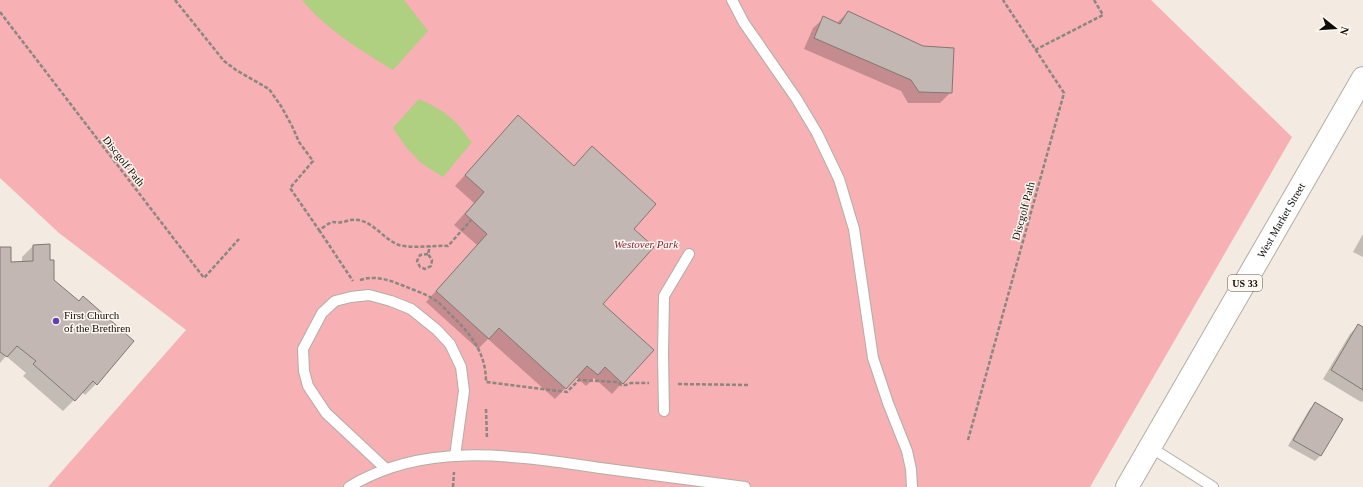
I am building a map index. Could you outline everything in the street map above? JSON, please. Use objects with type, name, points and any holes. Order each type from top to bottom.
[{"type":"main road","name":"West Market Street","points":[[1127,487],[1363,78]]},
{"type":"lane","points":[[732,0],[744,23],[796,98],[817,133],[839,179],[854,229],[873,358],[888,404],[907,451],[911,469],[912,487]]},
{"type":"lane","points":[[664,411],[664,296],[689,254]]},
{"type":"lane","points":[[386,469],[326,413],[308,386],[304,370],[303,349],[322,313],[335,301],[369,295],[391,301],[410,309],[437,330],[450,344],[461,367],[464,391],[455,456]]},
{"type":"lane","points":[[1150,447],[1211,486]]},
{"type":"lane","points":[[349,487],[371,474],[416,461],[455,456],[492,455],[523,457],[745,487]]},
{"type":"path","points":[[175,0],[224,61],[236,70],[269,89],[281,106],[299,142],[313,161],[290,188],[353,281],[368,277],[381,278],[416,290],[435,300],[462,325],[475,343],[483,358],[486,372],[486,382],[567,392],[579,380],[618,382],[621,385],[631,383],[750,385]]},
{"type":"path","name":"Discgolf Path","points":[[968,440],[1064,93],[1002,0]]},
{"type":"path","points":[[1035,50],[1103,15],[1094,0]]},
{"type":"path","name":"Discgolf Path","points":[[0,12],[204,278],[239,239]]},
{"type":"path","points":[[319,230],[332,222],[360,220],[368,224],[390,241],[407,247],[448,246],[471,220]]},
{"type":"path","points":[[428,254],[420,255],[417,261],[420,267],[425,269],[431,266],[432,260],[428,254],[430,246]]},
{"type":"path","points":[[486,409],[487,440]]},
{"type":"green space","name":"Westover Park","points":[[0,0],[1151,0],[1292,137],[1090,487],[48,487],[186,330],[59,233],[0,178]]},
{"type":"shaded area","points":[[302,0],[404,0],[428,31],[393,70],[356,47],[333,30]]},
{"type":"shaded area","points":[[419,99],[450,117],[472,142],[443,177],[421,163],[406,147],[393,128]]},
{"type":"building","points":[[848,11],[923,46],[954,48],[952,93],[919,92],[911,80],[814,38],[823,16],[840,24]]},
{"type":"building","points":[[518,115],[574,166],[592,146],[656,204],[634,229],[654,247],[603,304],[654,350],[623,384],[605,367],[598,375],[587,366],[566,389],[499,328],[489,339],[436,291],[487,234],[465,214],[484,192],[465,175]]},
{"type":"building","name":"First Church of the Brethren","points":[[50,244],[50,260],[54,260],[54,280],[79,301],[83,296],[134,341],[97,385],[93,381],[75,401],[33,364],[36,361],[17,346],[7,357],[0,352],[0,247],[11,247],[11,262],[33,261],[33,245]]},
{"type":"building","points":[[1358,324],[1363,327],[1363,390],[1331,370]]},
{"type":"building","points":[[1315,402],[1343,419],[1321,456],[1293,440]]},
{"type":"place","name":"First Church of the Brethren","points":[[56,321]]}]
